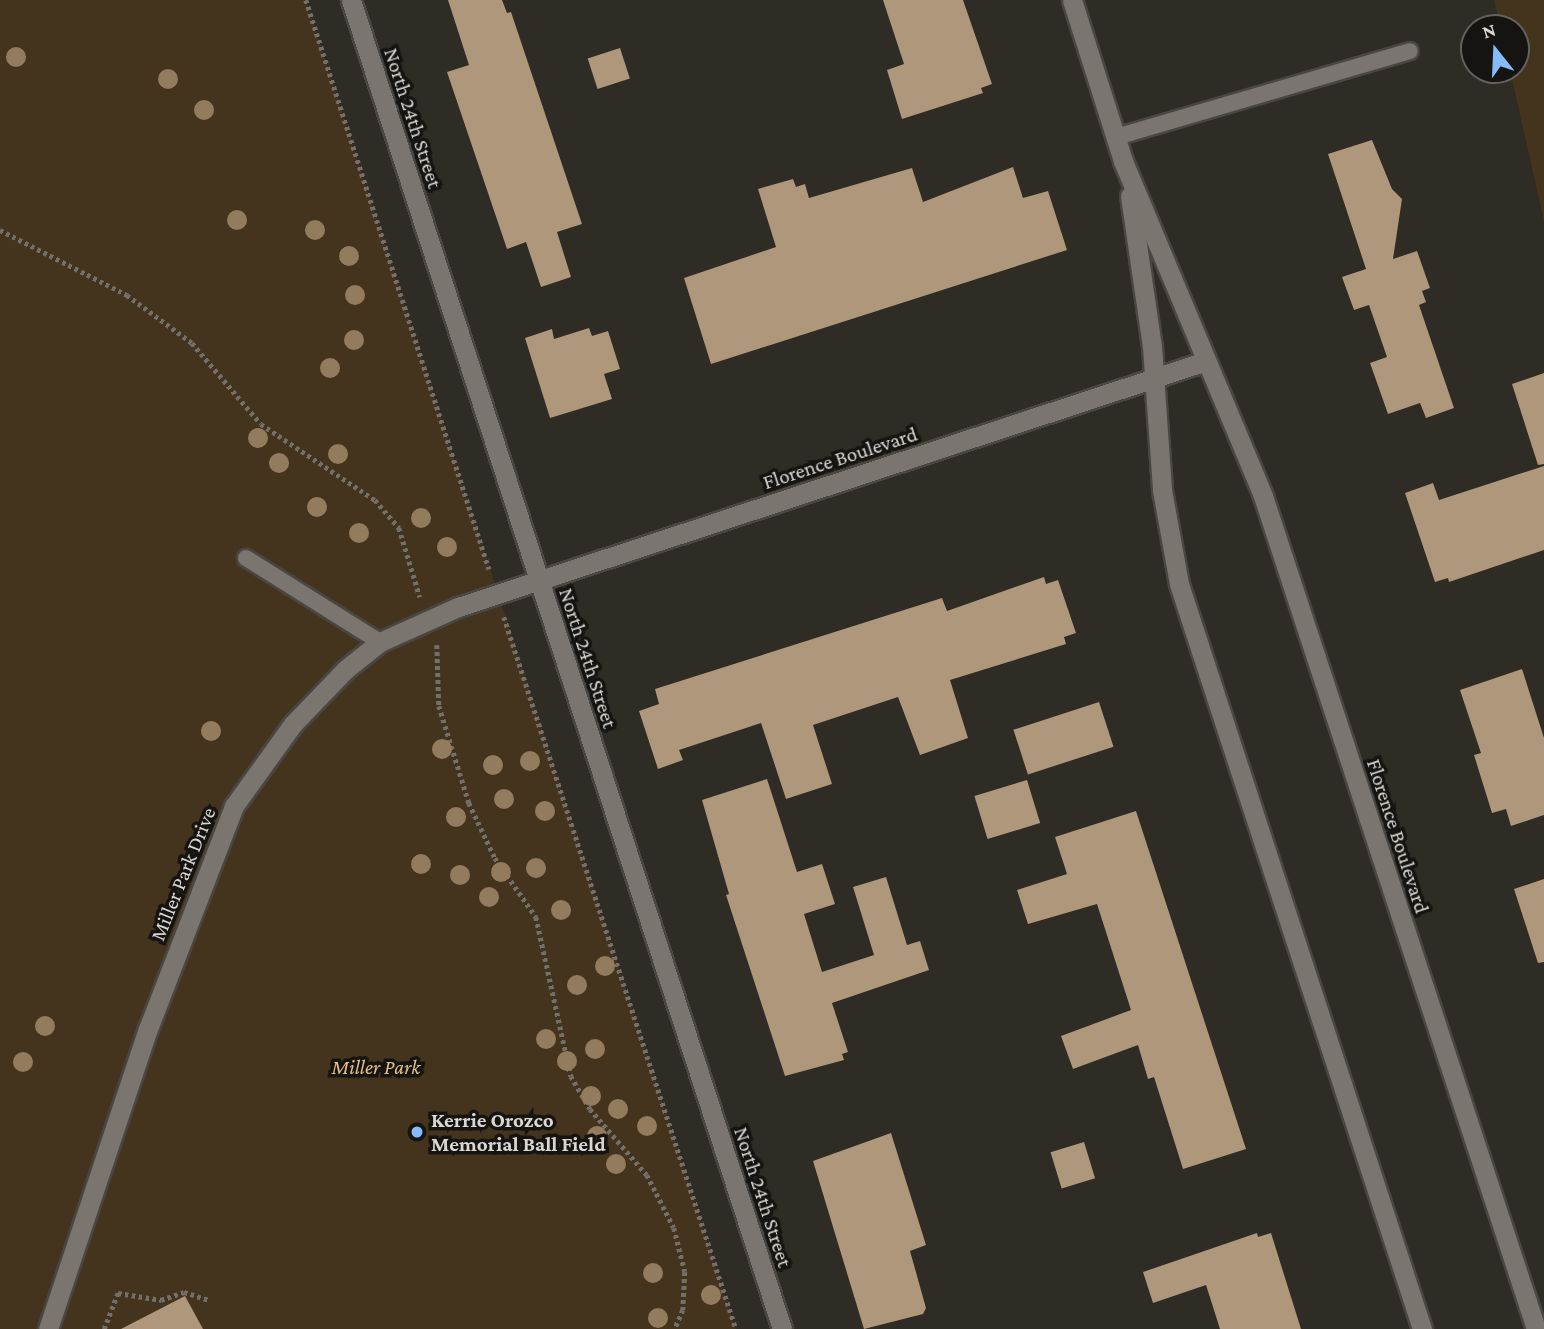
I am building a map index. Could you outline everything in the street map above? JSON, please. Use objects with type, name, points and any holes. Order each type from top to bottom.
[{"type":"street","name":"North 24th Street","points":[[351,0],[782,1329]]},
{"type":"street","name":"Florence Boulevard","points":[[1072,0],[1123,161],[1263,496],[1536,1329]]},
{"type":"street","name":"Florence Boulevard","points":[[1123,161],[1156,378],[1159,472],[1183,601],[1422,1329]]},
{"type":"street","name":"Florence Boulevard","points":[[539,581],[1206,361]]},
{"type":"street","name":"Miller Park Drive","points":[[48,1329],[153,1017],[234,806],[307,708],[380,642],[428,618],[539,581]]},
{"type":"lane","points":[[1116,136],[1410,51]]},
{"type":"lane","points":[[246,558],[380,642]]},
{"type":"path","points":[[306,0],[480,538]]},
{"type":"path","points":[[0,230],[127,295],[191,343],[261,424],[375,500],[399,528],[439,653],[439,706],[469,803],[495,858],[536,916],[571,1076],[590,1109],[647,1175],[674,1228],[685,1272],[683,1310],[675,1329]]},
{"type":"path","points":[[516,654],[736,1329]]},
{"type":"path","points":[[104,1329],[118,1293],[161,1300],[184,1292],[208,1300]]},
{"type":"green space","name":"Miller Park","points":[[0,0],[306,0],[736,1329],[0,1329]]},
{"type":"green space","points":[[1494,0],[1544,0],[1544,221],[1513,84],[1530,84],[1530,14],[1498,14]]},
{"type":"building","points":[[448,0],[502,0],[507,13],[511,12],[582,224],[557,232],[571,277],[541,287],[526,242],[507,249],[447,72],[469,65]]},
{"type":"building","points":[[883,0],[963,0],[992,84],[981,88],[983,93],[902,119],[887,70],[904,64]]},
{"type":"building","points":[[620,48],[630,78],[598,89],[588,59]]},
{"type":"building","points":[[1372,140],[1392,189],[1402,199],[1393,259],[1417,251],[1430,288],[1422,291],[1426,302],[1419,305],[1454,408],[1426,418],[1420,403],[1388,414],[1370,363],[1387,357],[1369,305],[1354,310],[1342,277],[1366,269],[1328,154]]},
{"type":"building","points":[[1013,167],[1023,198],[1048,191],[1067,250],[711,364],[684,278],[776,247],[758,189],[793,179],[796,187],[805,184],[809,198],[912,168],[923,202]]},
{"type":"building","points":[[589,328],[592,336],[608,331],[620,369],[604,374],[612,399],[550,418],[525,338],[552,329],[554,339]]},
{"type":"building","points":[[1544,373],[1544,464],[1538,465],[1512,384]]},
{"type":"building","points":[[1544,466],[1544,550],[1449,582],[1448,578],[1435,582],[1405,493],[1433,483],[1439,500]]},
{"type":"building","points":[[1044,577],[1046,584],[1058,580],[1076,633],[1064,637],[1066,644],[950,680],[968,738],[920,755],[898,697],[813,725],[832,784],[786,799],[761,723],[679,750],[683,760],[658,769],[639,711],[659,704],[655,689],[942,598],[947,611]]},
{"type":"building","points":[[1522,669],[1544,738],[1544,815],[1511,826],[1506,809],[1492,813],[1474,755],[1481,753],[1460,690]]},
{"type":"building","points":[[1099,702],[1114,747],[1028,775],[1013,730]]},
{"type":"building","points":[[767,779],[797,872],[822,864],[835,904],[804,914],[822,972],[874,955],[853,887],[886,877],[907,945],[920,941],[929,970],[832,1003],[848,1052],[842,1054],[844,1060],[785,1076],[726,895],[729,894],[702,800]]},
{"type":"building","points":[[1027,780],[1040,823],[988,839],[974,796]]},
{"type":"building","points":[[1136,811],[1246,1149],[1183,1169],[1154,1077],[1148,1079],[1138,1045],[1073,1069],[1061,1036],[1131,1010],[1097,904],[1028,924],[1017,890],[1067,874],[1055,837]]},
{"type":"building","points":[[1544,879],[1544,962],[1538,963],[1514,889]]},
{"type":"building","points":[[891,1133],[926,1245],[910,1251],[926,1308],[923,1314],[864,1329],[813,1161]]},
{"type":"building","points":[[1084,1142],[1095,1178],[1062,1189],[1051,1152]]},
{"type":"building","points":[[1257,1233],[1258,1237],[1271,1233],[1301,1329],[1220,1329],[1206,1285],[1153,1303],[1143,1272]]},
{"type":"building","points":[[185,1296],[203,1329],[121,1329]]},
{"type":"place","name":"Kerrie Orozco Memorial Ball Field","points":[[417,1132]]}]
